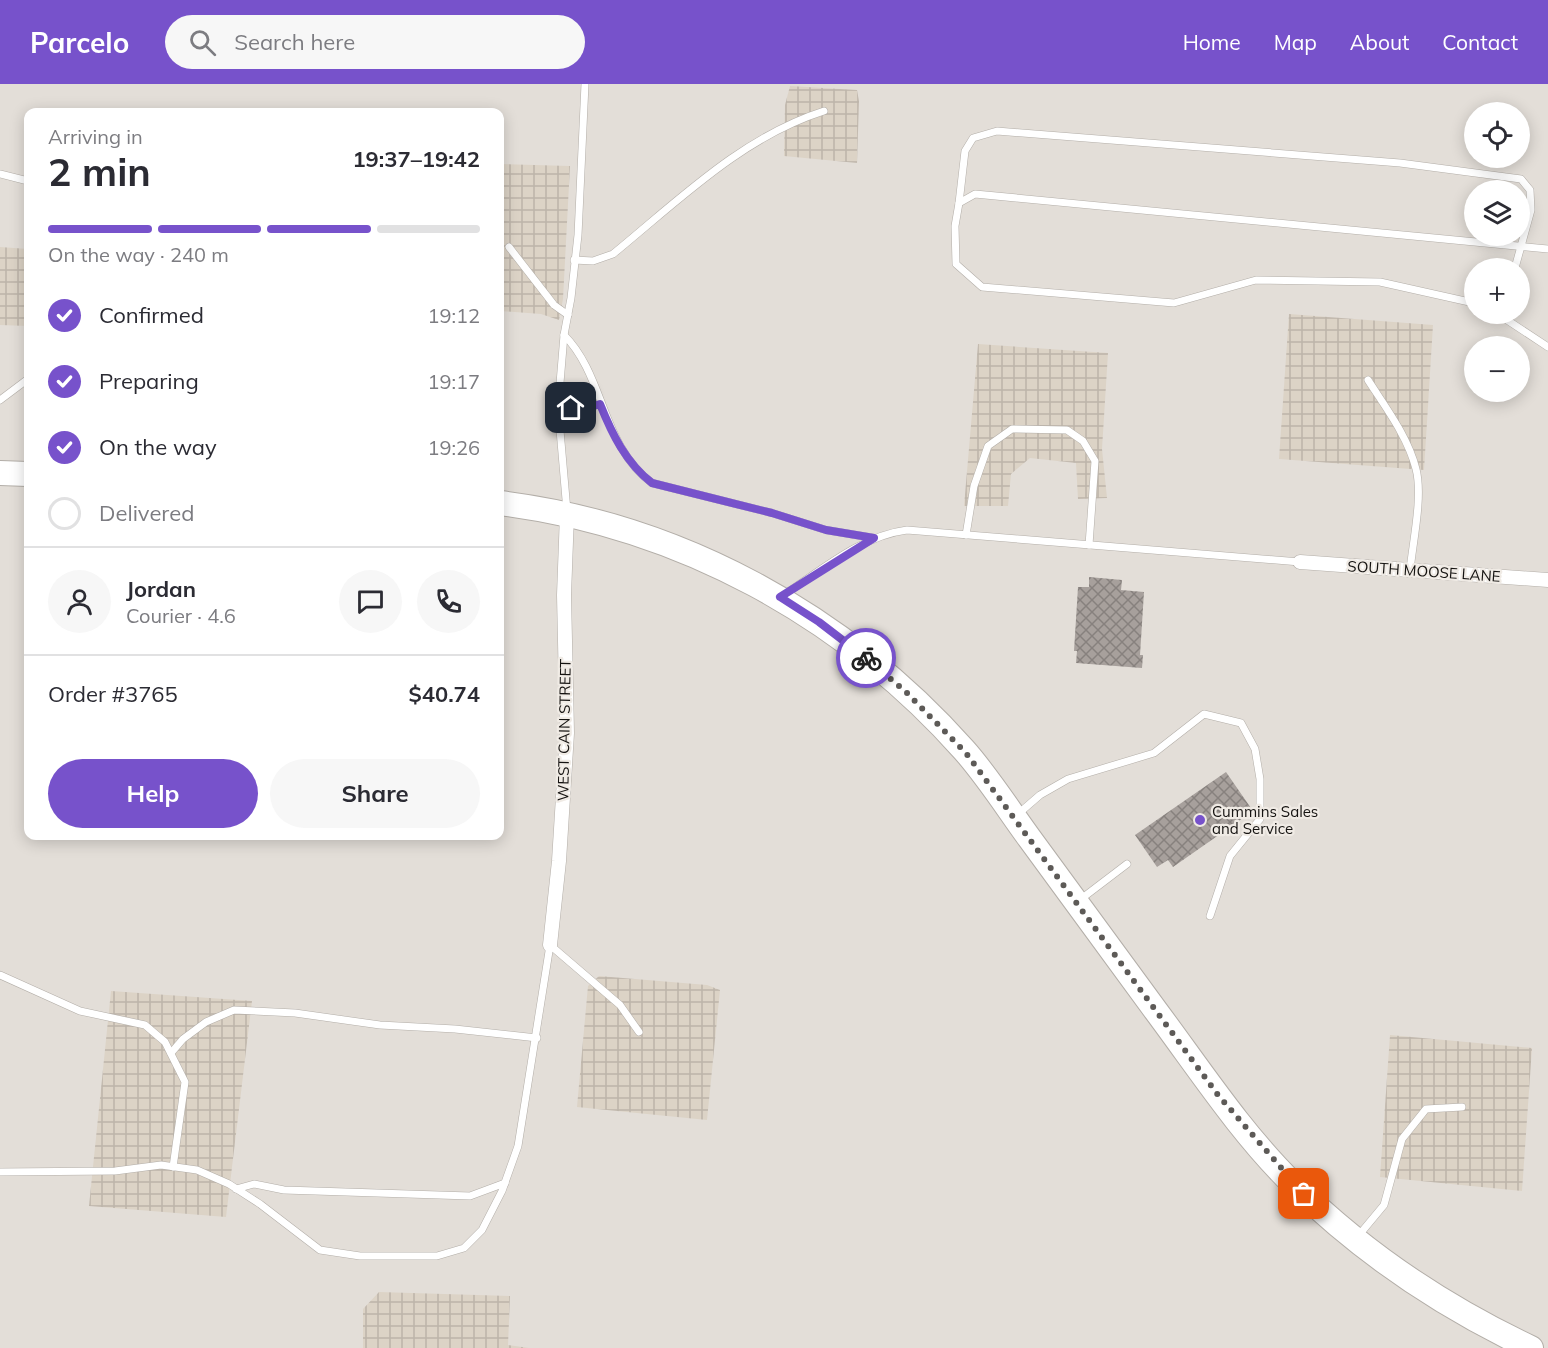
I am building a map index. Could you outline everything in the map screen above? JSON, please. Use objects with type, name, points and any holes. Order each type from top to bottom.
[{"type":"highway","points":[[0,473],[24,474]]},
{"type":"highway","points":[[504,503],[567,514],[644,535],[736,574],[780,597],[827,627],[905,691],[966,753],[1218,1095],[1292,1183],[1356,1240],[1421,1287],[1499,1333],[1531,1348]]},
{"type":"street","name":"WEST CAIN STREET","points":[[550,945],[560,861],[567,733],[564,596],[567,514]]},
{"type":"street","name":"SOUTH MOOSE LANE","points":[[1300,562],[1548,580]]},
{"type":"lane","points":[[567,514],[558,407],[564,335],[574,260],[585,84]]},
{"type":"lane","points":[[574,260],[593,261],[613,254],[734,156],[797,119],[824,111]]},
{"type":"lane","points":[[1464,301],[1380,282],[1256,280],[1174,303],[982,287],[956,264],[955,226],[965,151],[972,138],[997,131],[1400,163],[1522,180]]},
{"type":"lane","points":[[0,174],[24,180]]},
{"type":"lane","points":[[1530,190],[1530,214]]},
{"type":"lane","points":[[959,203],[975,194],[1464,240]]},
{"type":"lane","points":[[1518,258],[1522,246],[1548,249]]},
{"type":"lane","points":[[509,247],[554,305],[568,315]]},
{"type":"lane","points":[[1514,324],[1548,347]]},
{"type":"lane","points":[[564,335],[579,351],[612,433],[638,472],[652,483],[772,513],[826,530],[874,538]]},
{"type":"lane","points":[[1368,380],[1396,424],[1416,469],[1418,492],[1410,570]]},
{"type":"lane","points":[[0,400],[24,382]]},
{"type":"lane","points":[[558,407],[584,409],[600,404]]},
{"type":"lane","points":[[966,535],[974,486],[988,446],[1012,429],[1067,430],[1083,441],[1095,461],[1089,545]]},
{"type":"lane","points":[[780,597],[885,532],[907,530],[1300,562]]},
{"type":"lane","points":[[1014,818],[1040,795],[1068,779],[1154,753],[1204,714],[1241,723],[1255,749],[1260,779],[1260,819],[1230,856],[1210,916]]},
{"type":"lane","points":[[1077,903],[1127,864]]},
{"type":"lane","points":[[550,945],[620,1005],[639,1032]]},
{"type":"lane","points":[[0,1172],[114,1171],[161,1165],[197,1170],[236,1189],[320,1250],[360,1256],[436,1256],[464,1248],[482,1230],[505,1183],[518,1146],[550,945]]},
{"type":"lane","points":[[0,975],[80,1011],[145,1025],[165,1042],[185,1082],[173,1167]]},
{"type":"lane","points":[[171,1053],[183,1039],[206,1022],[234,1010],[295,1013],[380,1025],[455,1029],[537,1038]]},
{"type":"lane","points":[[1356,1240],[1384,1205],[1402,1139],[1412,1125],[1426,1109],[1462,1107]]},
{"type":"lane","points":[[236,1189],[254,1184],[284,1190],[470,1196],[505,1183]]},
{"type":"shaded area","points":[[790,86],[857,90],[859,101],[857,163],[784,156],[785,105]]},
{"type":"shaded area","points":[[504,164],[570,166],[563,299],[559,320],[541,314],[504,311]]},
{"type":"shaded area","points":[[0,247],[24,249],[24,326],[0,325]]},
{"type":"shaded area","points":[[1289,314],[1433,325],[1424,470],[1279,459]]},
{"type":"shaded area","points":[[978,344],[1108,353],[1102,449],[1107,498],[1078,499],[1076,463],[1030,458],[1011,474],[1008,506],[964,506]]},
{"type":"shaded area","points":[[599,976],[707,985],[720,990],[707,1120],[577,1107],[588,986]]},
{"type":"shaded area","points":[[111,991],[252,1001],[226,1217],[89,1206]]},
{"type":"shaded area","points":[[1390,1035],[1532,1048],[1522,1191],[1380,1177]]},
{"type":"shaded area","points":[[379,1292],[510,1296],[508,1345],[529,1348],[363,1348],[363,1309]]},
{"type":"building","points":[[1089,577],[1122,580],[1121,590],[1144,592],[1140,655],[1143,655],[1142,668],[1076,663],[1077,651],[1074,651],[1078,587],[1089,587]]},
{"type":"building","name":"Cummins Sales and Service","points":[[1226,772],[1253,811],[1173,867],[1168,860],[1157,867],[1135,835]]},
{"type":"way so far","points":[[866,658],[938,722],[966,753],[1218,1095],[1268,1156],[1304,1194]]},
{"type":"place","name":"Cummins Sales and Service","points":[[1200,820]]},
{"type":"route","points":[[571,408],[584,409],[600,404],[612,433],[638,472],[652,483],[772,513],[826,530],[874,538],[780,597],[819,622],[866,658]]}]
